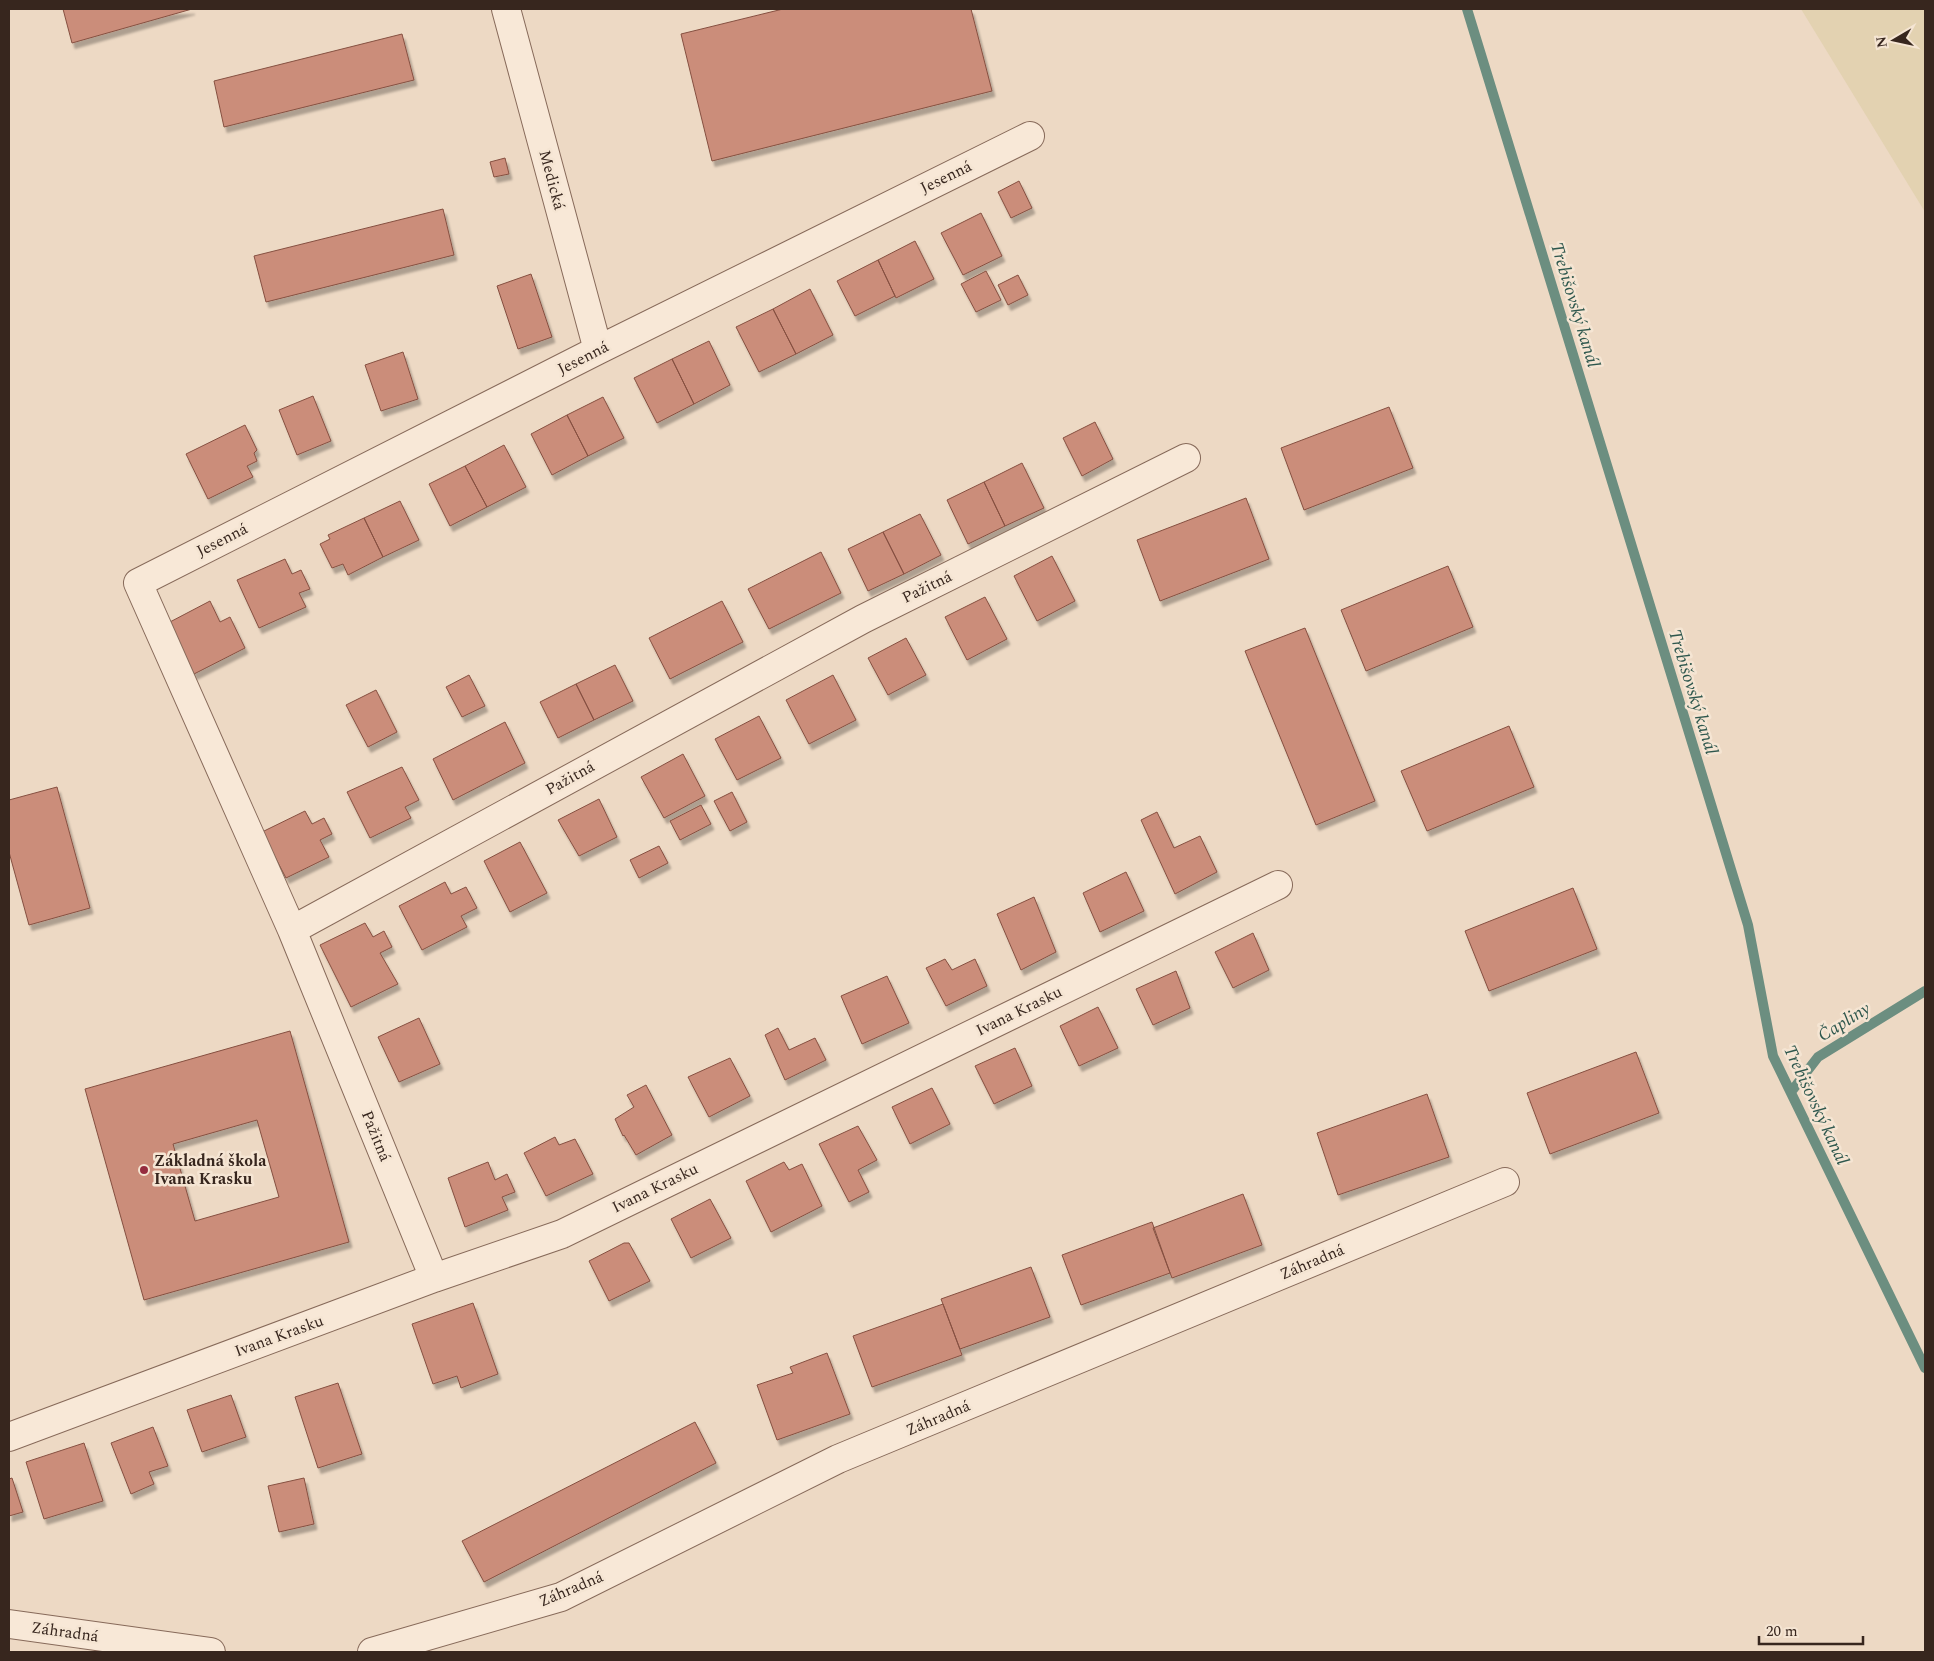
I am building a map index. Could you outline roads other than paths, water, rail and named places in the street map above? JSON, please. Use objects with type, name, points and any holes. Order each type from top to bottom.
[{"type":"street","name":"Medická","points":[[506,9],[598,350]]},
{"type":"street","name":"Jesenná","points":[[292,930],[138,583],[598,350],[1030,136]]},
{"type":"street","name":"Pažitná","points":[[434,1278],[292,930],[863,618],[1186,458]]},
{"type":"street","name":"Ivana Krasku","points":[[9,1437],[434,1278],[562,1234],[1278,885]]},
{"type":"street","name":"Záhradná","points":[[372,1652],[561,1597],[838,1459],[1505,1182]]},
{"type":"street","name":"Záhradná","points":[[9,1624],[211,1652]]},
{"type":"waterway","name":"Trebišovský kanál","points":[[1467,9],[1748,925],[1773,1056],[1925,1368]]},
{"type":"waterway","name":"Čapliny","points":[[1791,1092],[1818,1057],[1925,991]]},
{"type":"place","name":"Základná škola Ivana Krasku","points":[[144,1170]]}]
